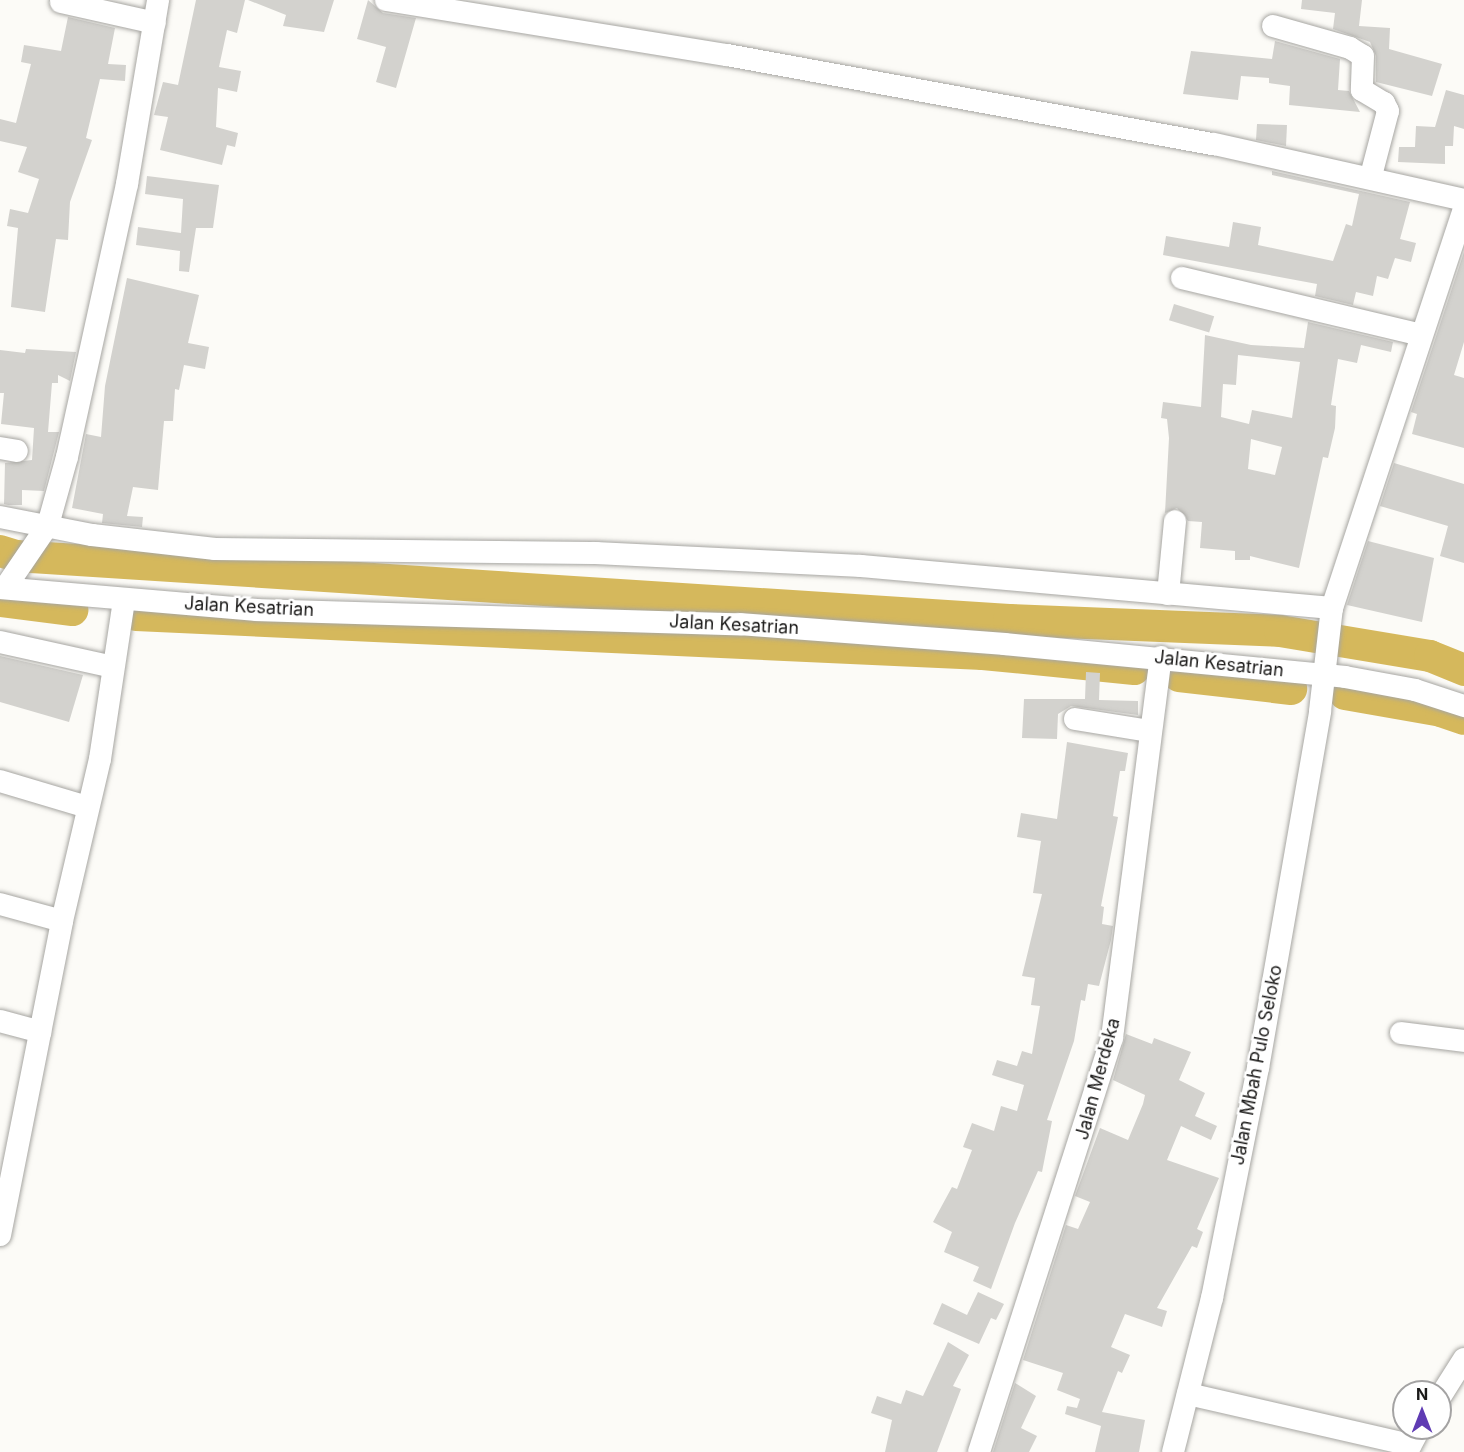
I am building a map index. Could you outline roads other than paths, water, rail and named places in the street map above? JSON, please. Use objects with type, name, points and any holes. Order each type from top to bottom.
[{"type":"street","points":[[8,583],[45,530],[67,457],[127,184],[158,0]]},
{"type":"street","points":[[386,0],[440,11],[505,17],[716,52],[1371,176],[1464,200]]},
{"type":"street","points":[[61,3],[155,23]]},
{"type":"street","points":[[1273,26],[1350,48],[1363,56],[1362,90],[1384,103],[1388,111],[1371,176]]},
{"type":"street","name":"Jalan Mbah Pulo Seloko","points":[[1173,1452],[1188,1394],[1258,1068],[1320,711],[1331,615],[1464,209]]},
{"type":"street","points":[[1182,279],[1421,335]]},
{"type":"street","points":[[0,517],[45,530],[215,549],[596,553],[1169,584],[1331,615]]},
{"type":"street","points":[[1169,584],[1174,521]]},
{"type":"street","name":"Jalan Kesatrian","points":[[8,583],[124,611],[257,610],[740,624],[1160,669],[1324,675],[1397,686],[1464,706]]},
{"type":"street","points":[[0,1231],[10,1134],[41,1032],[62,921],[100,759],[113,667],[124,611]]},
{"type":"street","points":[[0,642],[113,667]]},
{"type":"street","name":"Jalan Merdeka","points":[[979,1452],[1112,1038],[1150,731],[1160,669]]},
{"type":"street","points":[[1075,719],[1150,731]]},
{"type":"street","points":[[0,781],[87,807]]},
{"type":"street","points":[[0,904],[62,921]]},
{"type":"street","points":[[0,1021],[41,1032]]},
{"type":"street","points":[[1401,1033],[1464,1041]]},
{"type":"street","points":[[1451,1380],[1464,1359]]},
{"type":"street","points":[[1188,1394],[1412,1442]]},
{"type":"waterway","points":[[0,551],[16,556],[1009,620],[1280,631],[1430,656],[1464,670]]},
{"type":"waterway","points":[[0,601],[72,610]]},
{"type":"waterway","points":[[136,615],[983,654],[1134,669]]},
{"type":"waterway","points":[[1179,676],[1291,689]]},
{"type":"waterway","points":[[1345,694],[1441,711],[1464,719]]}]
